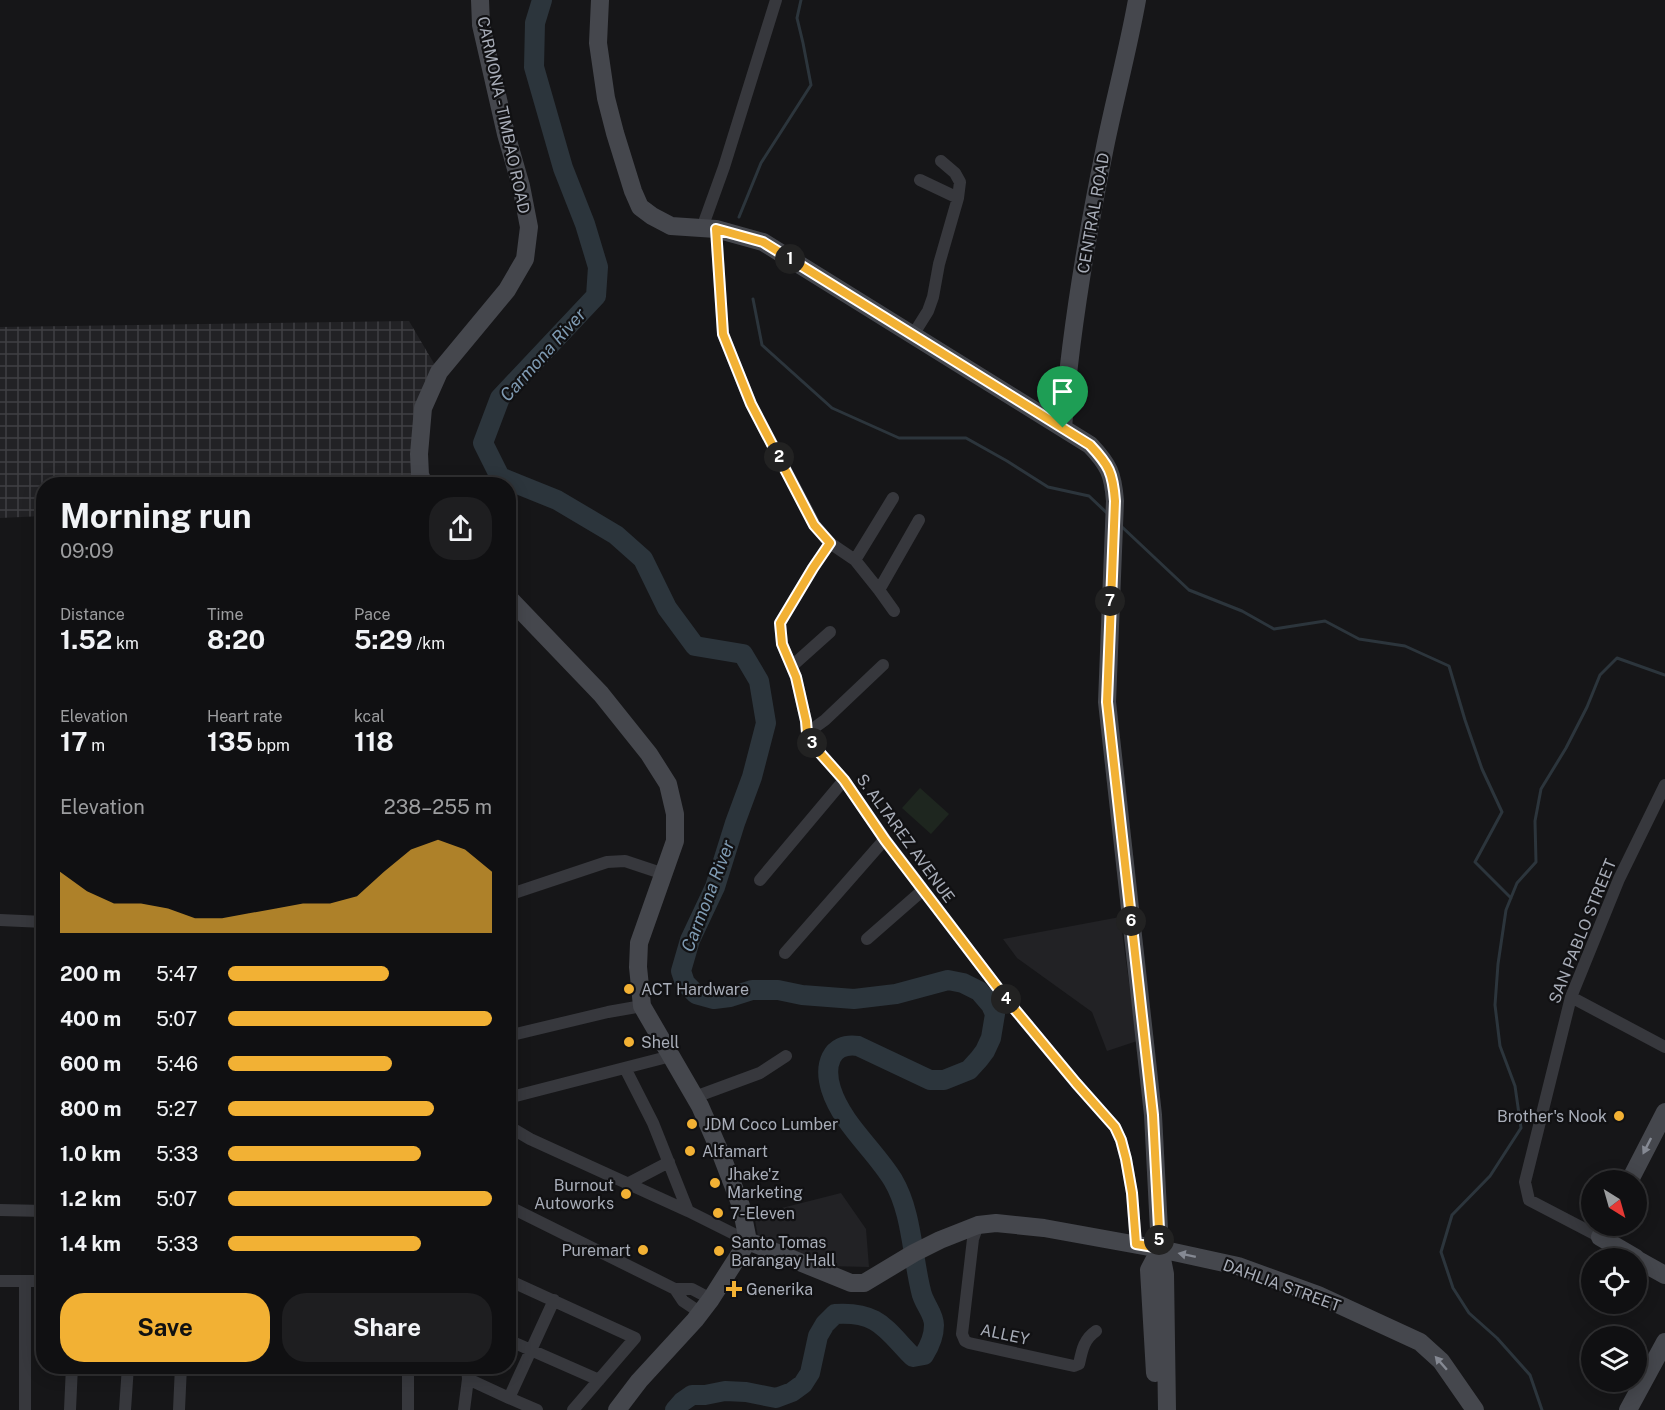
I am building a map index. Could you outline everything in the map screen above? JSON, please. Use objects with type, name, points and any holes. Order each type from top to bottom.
[{"type":"main road","name":"CARMONA - TIMBAO ROAD","points":[[421,477],[419,454],[423,408],[439,372],[507,290],[525,260],[529,227],[481,25],[480,0]]},
{"type":"main road","points":[[600,0],[598,43],[606,98],[633,191],[640,207],[671,226],[709,228],[763,242],[1090,445],[1106,464],[1113,481],[1114,519],[1107,702],[1153,1115],[1160,1248],[1165,1274],[1167,1410]]},
{"type":"main road","name":"CENTRAL ROAD","points":[[1063,428],[1068,368],[1081,282],[1105,147],[1130,41],[1137,0]]},
{"type":"main road","points":[[516,605],[601,694],[649,754],[668,784],[675,814],[675,841],[639,943],[638,967],[642,1006],[694,1097],[721,1154],[741,1206],[748,1241],[706,1306],[639,1381],[617,1410]]},
{"type":"main road","points":[[1634,1170],[1665,1112]]},
{"type":"main road","name":"DAHLIA STREET","points":[[748,1241],[851,1283],[864,1283],[940,1240],[978,1225],[996,1223],[1044,1227],[1160,1248],[1238,1266],[1318,1295],[1419,1342],[1441,1361],[1475,1410]]},
{"type":"main road","points":[[1608,1236],[1623,1248]]},
{"type":"main road","points":[[1156,1410],[1149,1270],[1160,1248]]},
{"type":"main road","points":[[1647,1265],[1665,1275]]},
{"type":"main road","points":[[1628,1410],[1665,1342]]},
{"type":"street","points":[[776,0],[724,167],[709,228],[723,334],[751,404],[814,525],[830,543],[855,560],[894,610]]},
{"type":"street","points":[[913,335],[928,311],[933,297],[939,264],[958,198],[960,182],[955,173],[941,162]]},
{"type":"street","points":[[920,180],[958,198]]},
{"type":"street","points":[[855,560],[894,498]]},
{"type":"street","points":[[879,590],[919,520]]},
{"type":"street","name":"S. ALTAREZ AVENUE","points":[[830,543],[780,623],[782,644],[796,677],[807,733],[812,744],[844,780],[885,840],[1007,1000],[1115,1127],[1126,1159],[1132,1193],[1136,1244]]},
{"type":"street","points":[[792,666],[830,632]]},
{"type":"street","points":[[807,733],[825,720],[884,665]]},
{"type":"street","points":[[760,880],[844,780]]},
{"type":"street","name":"SAN PABLO STREET","points":[[1581,1222],[1529,1200],[1525,1182],[1571,998],[1619,879],[1665,784]]},
{"type":"street","points":[[785,952],[885,840]]},
{"type":"street","points":[[516,892],[607,862],[626,861],[664,874]]},
{"type":"street","points":[[867,939],[923,890]]},
{"type":"street","points":[[0,920],[36,922]]},
{"type":"street","points":[[1571,998],[1665,1047]]},
{"type":"street","points":[[516,1034],[642,1006]]},
{"type":"street","points":[[516,1096],[671,1056]]},
{"type":"street","points":[[694,1097],[760,1073],[786,1056]]},
{"type":"street","points":[[625,1068],[653,1123],[688,1211]]},
{"type":"street","points":[[516,1131],[748,1241]]},
{"type":"street","points":[[627,1184],[669,1162]]},
{"type":"street","points":[[0,1210],[36,1211]]},
{"type":"street","points":[[516,1210],[675,1289],[692,1289],[706,1306]]},
{"type":"street","name":"ALLEY","points":[[978,1225],[974,1239],[962,1335],[965,1341],[1074,1366],[1079,1364],[1082,1348],[1090,1335],[1096,1331]]},
{"type":"street","points":[[0,1281],[36,1281]]},
{"type":"street","points":[[25,1281],[25,1410]]},
{"type":"street","points":[[516,1283],[635,1338],[573,1410]]},
{"type":"street","points":[[509,1398],[554,1300]]},
{"type":"street","points":[[516,1343],[599,1380]]},
{"type":"street","points":[[70,1410],[72,1374]]},
{"type":"street","points":[[124,1410],[127,1374]]},
{"type":"street","points":[[178,1410],[180,1374]]},
{"type":"street","points":[[408,1374],[408,1410]]},
{"type":"street","points":[[464,1410],[467,1374]]},
{"type":"street","points":[[469,1374],[509,1398],[537,1410]]},
{"type":"shaded area","points":[[409,321],[439,372],[423,408],[424,477],[36,477],[36,516],[0,518],[0,327]]},
{"type":"shaded area","points":[[920,788],[949,814],[931,834],[902,808]]},
{"type":"shaded area","points":[[1120,917],[1137,1041],[1107,1051],[1092,1012],[1017,958],[1003,939]]},
{"type":"shaded area","points":[[841,1193],[866,1229],[869,1267],[826,1266],[759,1242],[754,1215]]},
{"type":"waterway","name":"Carmona River","points":[[500,477],[483,443],[500,398],[596,296],[598,267],[585,224],[563,168],[534,67],[535,23],[542,0]]},
{"type":"waterway","points":[[739,217],[761,163],[811,85],[797,18],[801,0]]},
{"type":"waterway","points":[[753,299],[762,345],[832,408],[899,438],[966,438],[1048,487],[1089,496],[1108,514]]},
{"type":"waterway","name":"Carmona River","points":[[516,483],[557,500],[616,535],[643,559],[667,608],[695,646],[743,654],[759,681],[766,723],[752,777],[715,887],[690,940],[681,971],[685,983],[696,994],[714,999],[752,990],[778,990],[802,995],[854,999],[896,994],[948,980],[963,983],[979,991],[991,1005],[995,1014],[991,1038],[979,1059],[969,1070],[944,1080],[930,1080],[858,1046],[841,1048],[831,1057],[829,1064],[829,1080],[836,1102],[850,1125],[893,1180],[904,1206],[921,1291],[934,1321],[932,1337],[924,1355],[913,1357],[888,1331],[872,1319],[850,1314],[835,1314],[818,1336],[810,1373],[803,1384],[792,1392],[776,1398],[746,1392],[725,1391],[692,1395],[675,1410]]},
{"type":"waterway","points":[[1121,526],[1189,590],[1242,611],[1274,629],[1325,621],[1359,639],[1405,646],[1449,666],[1482,769],[1502,812],[1475,862],[1511,898]]},
{"type":"waterway","points":[[1542,1410],[1530,1375],[1497,1338],[1469,1313],[1453,1288],[1441,1252],[1452,1215],[1490,1176],[1521,1128],[1515,1086],[1500,1046],[1495,1005],[1506,910],[1517,883],[1536,862],[1535,821],[1541,789],[1566,748],[1600,675],[1617,658],[1665,675]]},
{"type":"place","name":"ACT Hardware","points":[[629,989]]},
{"type":"place","name":"Shell","points":[[629,1042]]},
{"type":"place","name":"Brother's Nook","points":[[1619,1116]]},
{"type":"place","name":"JDM Coco Lumber","points":[[692,1124]]},
{"type":"place","name":"Alfamart","points":[[690,1151]]},
{"type":"place","name":"Jhake'z Marketing","points":[[715,1183]]},
{"type":"place","name":"Burnout Autoworks","points":[[626,1194]]},
{"type":"place","name":"7-Eleven","points":[[718,1213]]},
{"type":"place","name":"Puremart","points":[[643,1250]]},
{"type":"place","name":"Santo Tomas Barangay Hall","points":[[719,1251]]},
{"type":"place","name":"Generika","points":[[734,1289]]},
{"type":"route","points":[[716,229],[763,242],[1063,428],[1090,445],[1099,454],[1113,481],[1115,501],[1107,702],[1153,1115],[1160,1248],[1136,1244],[1132,1193],[1126,1159],[1115,1127],[1007,1000],[885,840],[844,780],[812,744],[807,733],[796,677],[782,644],[780,623],[830,543],[814,525],[751,404],[723,334],[716,229]]}]
